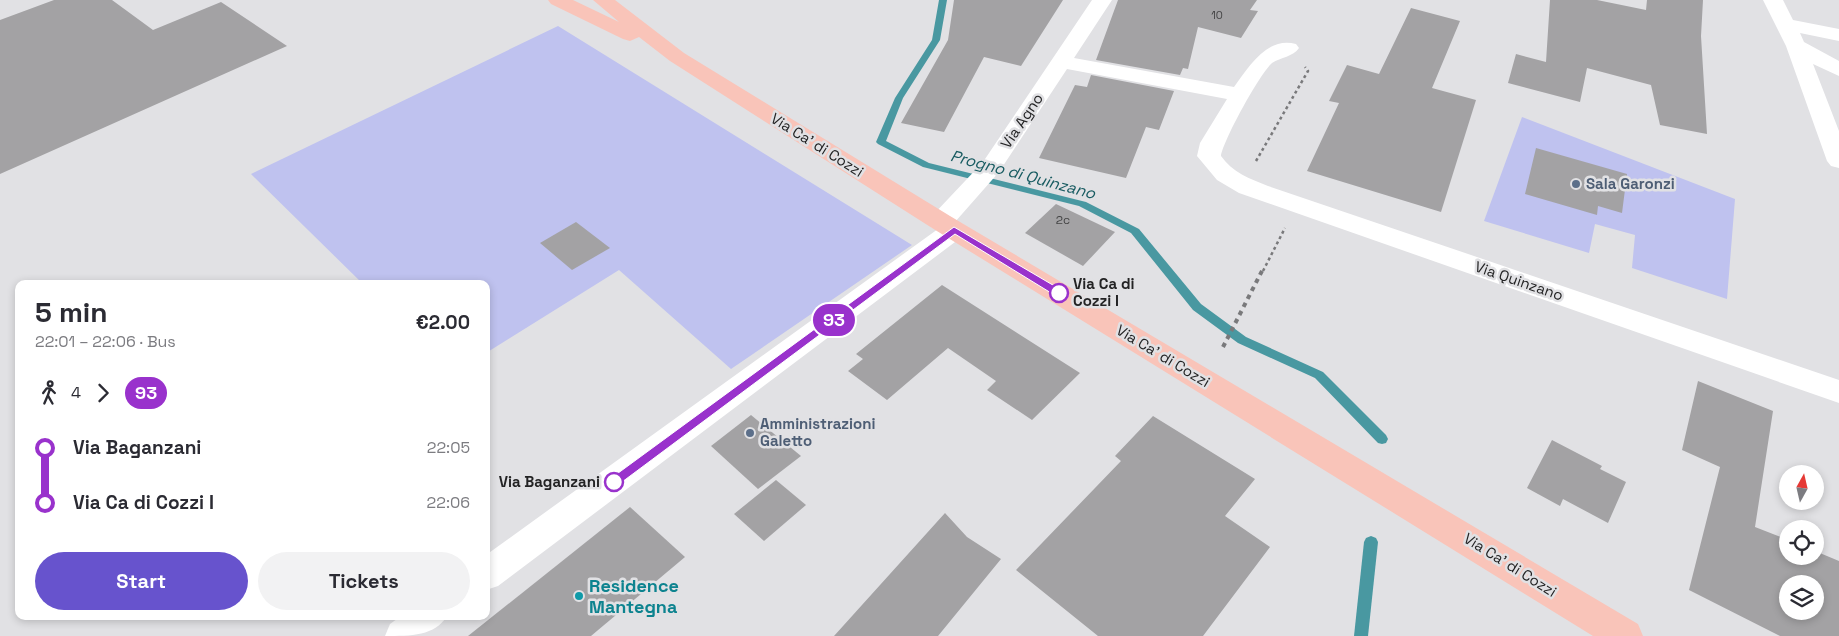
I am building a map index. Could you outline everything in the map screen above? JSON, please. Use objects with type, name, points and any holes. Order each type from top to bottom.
[{"type":"main road","name":"Via Ca' di Cozzi","points":[[558,0],[677,57]]},
{"type":"main road","name":"Via Ca' di Cozzi","points":[[603,0],[677,57],[948,226],[1625,636]]},
{"type":"street","name":"Via Agno","points":[[490,572],[948,226],[962,199],[991,167],[1102,0]]},
{"type":"street","points":[[1773,0],[1796,46],[1839,161]]},
{"type":"street","points":[[1785,24],[1839,35]]},
{"type":"street","points":[[1796,46],[1839,70]]},
{"type":"street","points":[[1061,62],[1240,95],[1265,59],[1289,48]]},
{"type":"street","name":"Via Quinzano","points":[[1240,95],[1212,143],[1209,156],[1216,169],[1244,185],[1839,392]]},
{"type":"street","points":[[403,636],[425,620]]},
{"type":"path","points":[[1224,347],[1262,276],[1287,223]]},
{"type":"shaded area","points":[[558,26],[912,245],[731,369],[619,270],[490,351],[490,280],[359,280],[251,174]]},
{"type":"shaded area","points":[[1522,117],[1735,199],[1727,299],[1632,268],[1635,235],[1595,224],[1589,253],[1484,221]]},
{"type":"building","points":[[54,0],[112,0],[153,30],[221,2],[287,46],[0,174],[0,20]]},
{"type":"building","points":[[954,0],[1063,0],[1021,66],[984,57],[944,132],[901,123],[948,40]]},
{"type":"building","points":[[1118,0],[1257,0],[1250,10],[1258,11],[1241,38],[1198,27],[1188,69],[1183,68],[1180,75],[1096,60]]},
{"type":"building","points":[[1550,0],[1597,0],[1646,10],[1647,0],[1703,0],[1701,36],[1707,134],[1660,125],[1651,85],[1587,68],[1580,102],[1508,83],[1516,54],[1546,62]]},
{"type":"building","points":[[1411,8],[1460,21],[1432,88],[1476,100],[1441,212],[1307,171],[1339,103],[1329,101],[1347,65],[1379,74]]},
{"type":"building","points":[[1091,75],[1174,91],[1159,130],[1146,127],[1126,178],[1039,158],[1075,85],[1087,87]]},
{"type":"building","name":"Sala Garonzi","points":[[1536,148],[1627,174],[1622,213],[1598,206],[1597,215],[1525,194]]},
{"type":"building","points":[[1056,204],[1115,232],[1083,266],[1025,233]]},
{"type":"building","points":[[576,222],[610,248],[572,270],[540,243]]},
{"type":"building","points":[[942,285],[1080,373],[1032,420],[987,390],[996,381],[948,348],[887,400],[848,371],[863,359],[856,354]]},
{"type":"building","points":[[1698,381],[1773,411],[1755,527],[1779,536],[1779,565],[1824,565],[1824,555],[1839,561],[1839,636],[1780,636],[1689,590],[1720,467],[1682,450]]},
{"type":"building","points":[[751,415],[801,456],[758,489],[711,446]]},
{"type":"building","points":[[1153,416],[1255,479],[1225,516],[1270,547],[1203,636],[1098,636],[1016,570],[1121,461],[1115,456]]},
{"type":"building","points":[[1552,440],[1602,466],[1600,469],[1626,482],[1608,523],[1563,499],[1560,506],[1527,488]]},
{"type":"building","points":[[776,480],[806,505],[764,541],[734,514]]},
{"type":"building","name":"Residence Mantegna","points":[[630,507],[685,557],[591,636],[468,636]]},
{"type":"building","points":[[945,513],[967,537],[1001,559],[938,636],[834,636]]},
{"type":"waterway","name":"Progno di Quinzano","points":[[943,0],[936,40],[899,98],[881,142],[926,165],[1082,204],[1135,231],[1197,307],[1242,340],[1319,375],[1382,439]]},
{"type":"waterway","name":"Progno di Quinzano","points":[[1361,636],[1371,542]]},
{"type":"bus line","name":"93","points":[[614,482],[954,230],[1059,293]]},
{"type":"place","name":"Sala Garonzi","points":[[1576,184]]},
{"type":"place","name":"Via Ca di Cozzi I","points":[[1059,293]]},
{"type":"place","name":"Amministrazioni Galetto","points":[[750,433]]},
{"type":"place","name":"Via Baganzani","points":[[614,482]]},
{"type":"place","name":"Residence Mantegna","points":[[579,596]]}]
